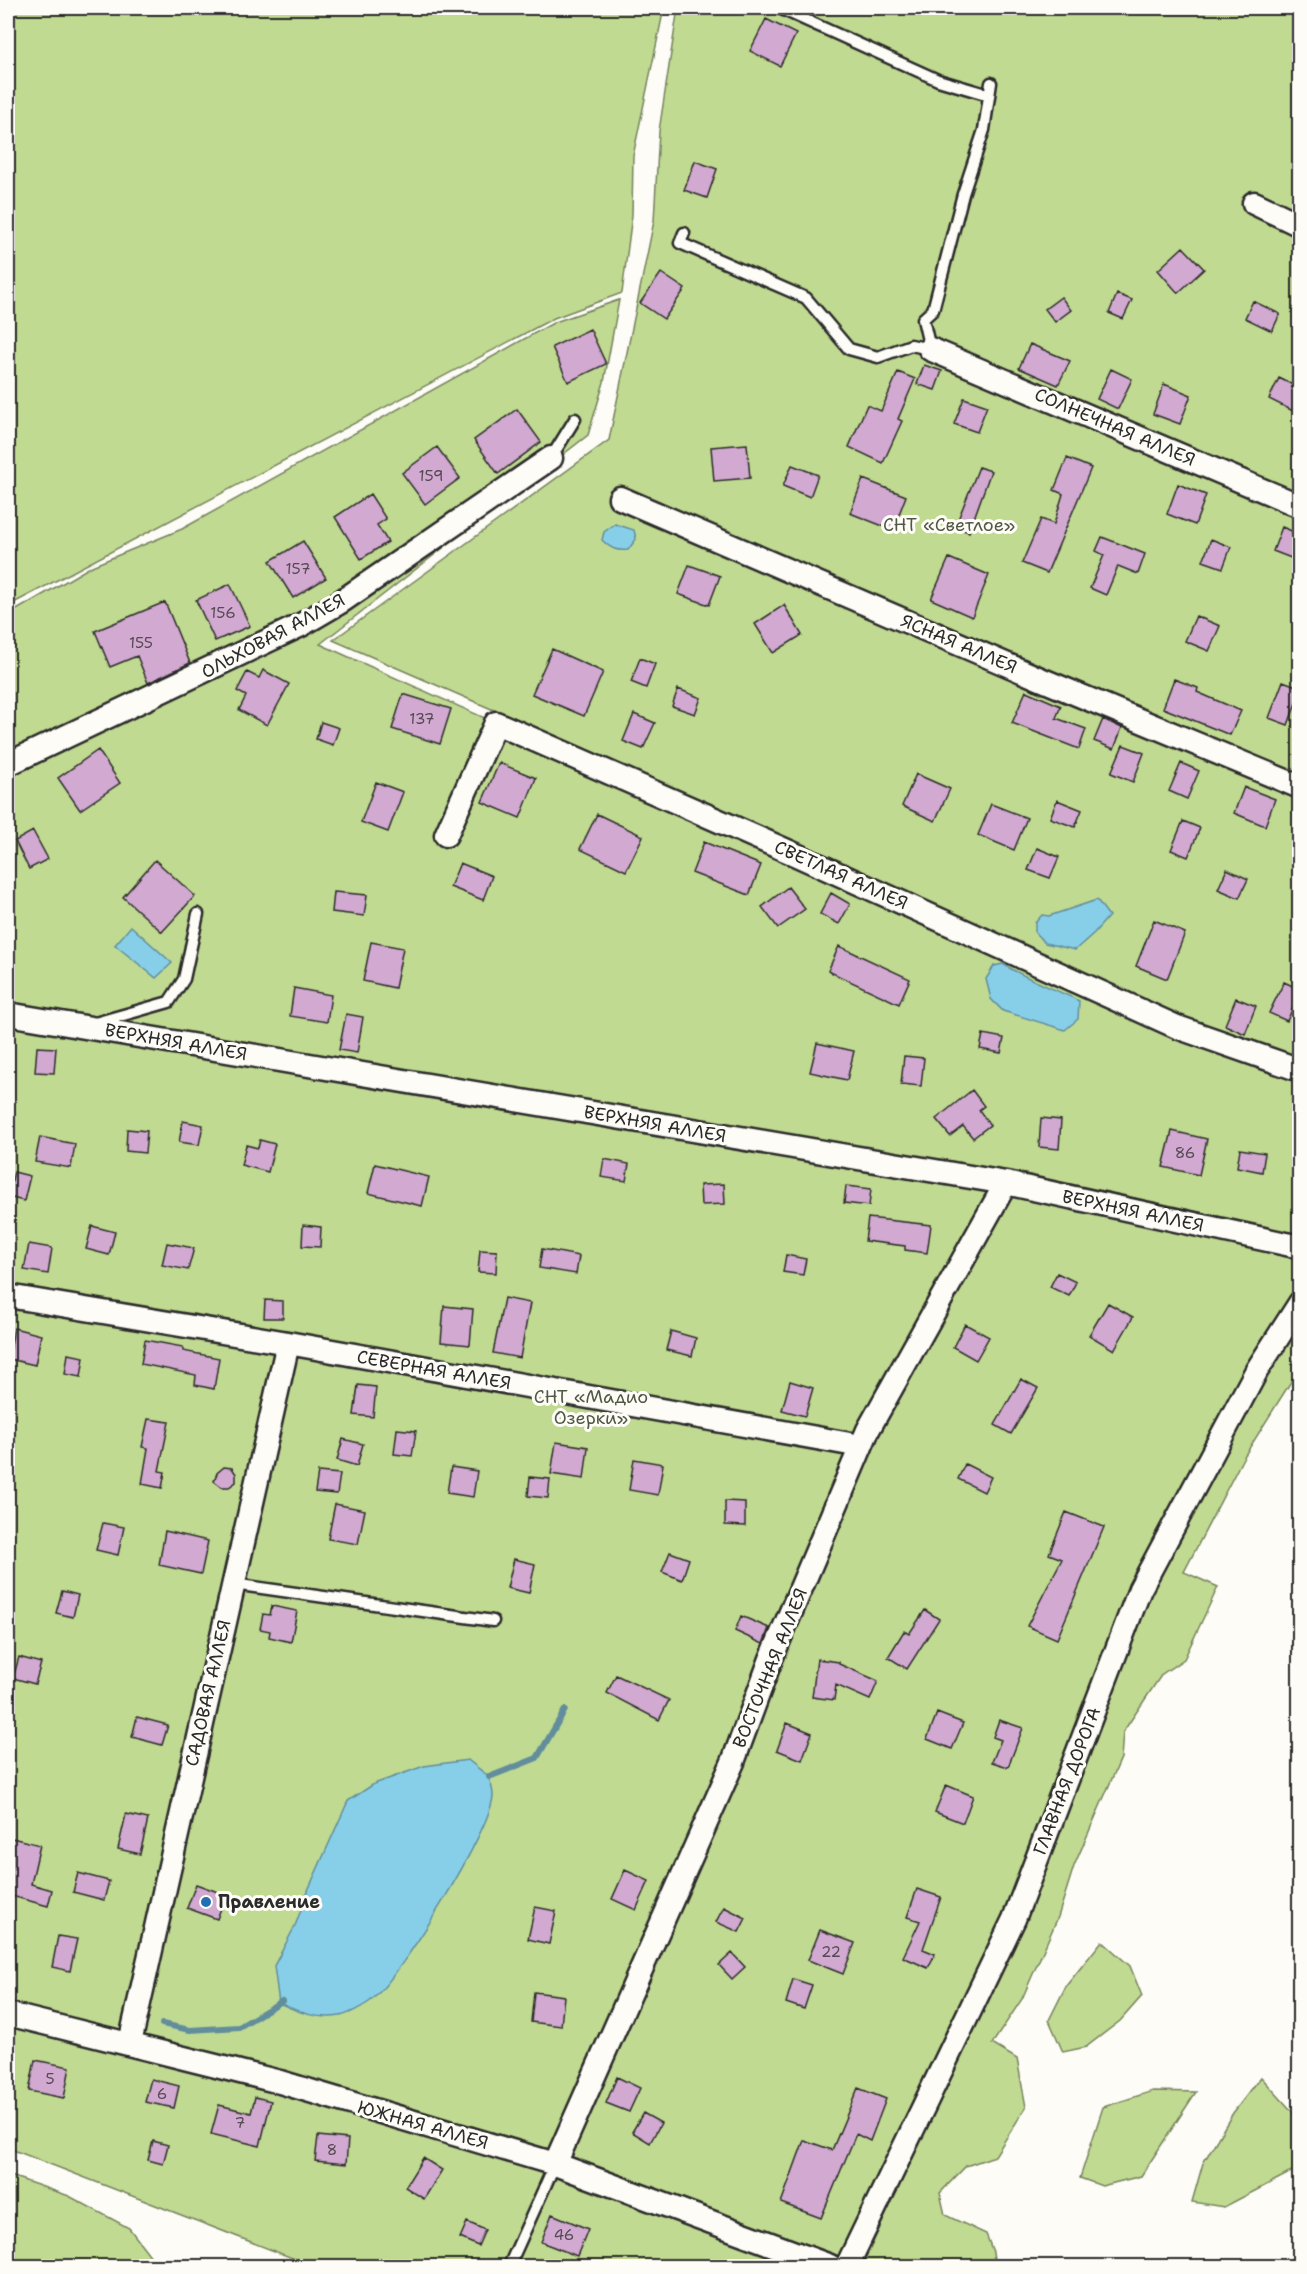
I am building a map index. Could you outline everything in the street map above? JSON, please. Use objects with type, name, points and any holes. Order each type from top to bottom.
[{"type":"street","points":[[1254,204],[1299,225]]},
{"type":"street","name":"СОЛНЕЧНАЯ АЛЛЕЯ","points":[[930,349],[1299,506]]},
{"type":"street","name":"ОЛЬХОВАЯ АЛЛЕЯ","points":[[8,764],[301,625],[342,601],[551,458]]},
{"type":"street","name":"ЯСНАЯ АЛЛЕЯ","points":[[620,498],[1038,678],[1299,787]]},
{"type":"street","name":"СВЕТЛАЯ АЛЛЕЯ","points":[[446,835],[496,723],[803,857],[1177,1027],[1299,1070]]},
{"type":"street","name":"ВЕРХНЯЯ АЛЛЕЯ","points":[[8,1014],[1006,1184],[1299,1247]]},
{"type":"street","name":"ВОСТОЧНАЯ АЛЛЕЯ","points":[[555,2164],[733,1762],[771,1659],[868,1430],[1006,1184]]},
{"type":"street","name":"СЕВЕРНАЯ АЛЛЕЯ","points":[[8,1296],[288,1343],[861,1446]]},
{"type":"street","name":"ГЛАВНАЯ ДОРОГА","points":[[846,2266],[1014,1919],[1140,1589],[1257,1370],[1299,1304]]},
{"type":"street","name":"САДОВАЯ АЛЛЕЯ","points":[[130,2043],[288,1343]]},
{"type":"street","name":"ЮЖНАЯ АЛЛЕЯ","points":[[8,2014],[280,2082],[555,2164],[830,2266]]},
{"type":"lane","points":[[779,8],[938,80],[989,95]]},
{"type":"lane","points":[[684,233],[680,243],[806,298],[849,349],[878,357],[912,345],[930,349],[923,319],[933,310],[963,194],[984,130],[992,83]]},
{"type":"lane","points":[[551,458],[575,418]]},
{"type":"lane","points":[[83,1027],[169,1002],[184,979],[198,914]]},
{"type":"lane","points":[[233,1584],[493,1621]]},
{"type":"lane","points":[[509,2266],[555,2164]]},
{"type":"green space","points":[[8,8],[664,8],[633,156],[632,215],[622,293],[554,318],[8,606]]},
{"type":"green space","name":"СНТ «Мадио Озерки»","points":[[678,8],[1299,8],[1299,1315],[1146,1591],[852,2266],[313,2266],[8,2148],[8,615],[92,566],[182,529],[555,322],[619,300],[604,382],[588,435],[320,644],[1157,1020],[799,843],[333,640],[609,440],[654,221],[659,131]]},
{"type":"green space","points":[[1299,1325],[1299,1369],[1243,1458],[1184,1572],[1218,1587],[1184,1659],[1162,1674],[1123,1732],[1121,1758],[1074,1866],[1058,1917],[1022,1999],[992,2044],[1017,2059],[1026,2107],[995,2156],[966,2166],[940,2193],[945,2215],[986,2234],[993,2252],[995,2266],[862,2266],[1034,1898],[1114,1676],[1149,1592],[1266,1372]]},
{"type":"green space","points":[[1102,1941],[1130,1966],[1142,1996],[1120,2021],[1086,2047],[1063,2052],[1049,2020],[1066,1986]]},
{"type":"green space","points":[[1261,2077],[1299,2119],[1299,2168],[1224,2207],[1192,2202],[1203,2163],[1233,2113]]},
{"type":"green space","points":[[1153,2091],[1196,2092],[1141,2176],[1102,2186],[1080,2178],[1103,2107]]},
{"type":"green space","points":[[8,2175],[69,2196],[129,2228],[158,2266],[8,2266]]},
{"type":"water","points":[[615,524],[634,530],[636,539],[628,550],[614,549],[602,540],[604,532]]},
{"type":"water","points":[[1097,900],[1109,916],[1075,950],[1045,943],[1035,933],[1035,923],[1042,915],[1049,916]]},
{"type":"water","points":[[131,926],[172,963],[156,978],[115,945]]},
{"type":"water","points":[[1003,964],[1079,1001],[1078,1019],[1065,1030],[1003,1011],[991,999],[986,979],[994,966]]},
{"type":"water","points":[[468,1760],[489,1777],[493,1795],[489,1812],[478,1838],[442,1903],[400,1966],[369,2002],[344,2015],[316,2016],[279,2003],[274,1966],[295,1926],[309,1888],[348,1801],[374,1784],[424,1766]]},
{"type":"building","points":[[766,19],[796,34],[780,66],[750,51]]},
{"type":"building","points":[[695,161],[717,169],[707,198],[684,190]]},
{"type":"building","points":[[1183,247],[1204,269],[1178,293],[1158,270]]},
{"type":"building","points":[[661,273],[685,289],[664,319],[640,303]]},
{"type":"building","points":[[1117,294],[1132,300],[1123,319],[1109,313]]},
{"type":"building","points":[[1061,297],[1071,310],[1055,322],[1045,309]]},
{"type":"building","points":[[1253,301],[1280,314],[1272,331],[1245,318]]},
{"type":"building","points":[[590,329],[606,364],[568,382],[552,347]]},
{"type":"building","points":[[1030,344],[1070,361],[1058,385],[1019,368]]},
{"type":"building","points":[[924,365],[942,371],[935,390],[917,384]]},
{"type":"building","points":[[1111,369],[1132,379],[1118,409],[1097,399]]},
{"type":"building","points":[[898,372],[915,379],[898,419],[902,421],[883,463],[849,447],[867,405],[881,411]]},
{"type":"building","points":[[1279,378],[1299,388],[1299,414],[1269,399]]},
{"type":"building","points":[[1164,384],[1191,395],[1180,424],[1153,414]]},
{"type":"building","points":[[964,398],[987,406],[977,432],[954,424]]},
{"type":"building","points":[[517,409],[541,442],[498,474],[474,440]]},
{"type":"building","points":[[747,444],[750,478],[714,481],[711,447]]},
{"type":"building","points":[[437,447],[460,478],[425,504],[402,473]]},
{"type":"building","points":[[1067,458],[1091,468],[1047,573],[1022,563],[1041,519],[1054,524],[1063,494],[1054,490]]},
{"type":"building","points":[[792,465],[818,475],[810,497],[783,486]]},
{"type":"building","points":[[979,467],[991,471],[969,532],[955,527]]},
{"type":"building","points":[[863,479],[906,496],[893,530],[850,513]]},
{"type":"building","points":[[1178,484],[1206,495],[1195,525],[1167,514]]},
{"type":"building","points":[[370,494],[386,519],[377,525],[388,542],[361,559],[335,517]]},
{"type":"building","points":[[1282,527],[1299,534],[1291,558],[1273,551]]},
{"type":"building","points":[[1102,537],[1145,554],[1138,574],[1118,566],[1106,595],[1090,588],[1104,555],[1096,551]]},
{"type":"building","points":[[1211,539],[1231,547],[1223,568],[1203,561]]},
{"type":"building","points":[[303,541],[326,578],[293,598],[270,561]]},
{"type":"building","points":[[949,558],[989,575],[972,617],[931,599]]},
{"type":"building","points":[[689,565],[720,576],[709,605],[678,594]]},
{"type":"building","points":[[230,584],[250,626],[215,641],[196,600]]},
{"type":"building","points":[[165,602],[190,663],[148,683],[137,656],[110,667],[95,631]]},
{"type":"building","points":[[784,605],[802,635],[773,653],[755,624]]},
{"type":"building","points":[[1196,616],[1220,626],[1209,651],[1185,641]]},
{"type":"building","points":[[552,649],[603,672],[584,716],[532,694]]},
{"type":"building","points":[[640,658],[655,664],[646,688],[631,682]]},
{"type":"building","points":[[263,670],[289,684],[267,725],[239,710],[246,696],[237,691],[247,672],[259,678]]},
{"type":"building","points":[[1174,679],[1198,688],[1197,692],[1241,711],[1230,735],[1163,708]]},
{"type":"building","points":[[1283,681],[1299,687],[1299,695],[1288,725],[1269,718]]},
{"type":"building","points":[[678,689],[701,698],[695,714],[672,706]]},
{"type":"building","points":[[1026,691],[1061,706],[1056,718],[1086,729],[1079,749],[1012,723]]},
{"type":"building","points":[[403,694],[451,709],[440,744],[392,729]]},
{"type":"building","points":[[634,714],[655,723],[643,749],[623,741]]},
{"type":"building","points":[[1103,719],[1122,728],[1114,749],[1094,741]]},
{"type":"building","points":[[321,722],[339,728],[333,745],[316,739]]},
{"type":"building","points":[[1123,745],[1144,753],[1133,782],[1111,773]]},
{"type":"building","points":[[98,750],[120,783],[80,810],[58,778]]},
{"type":"building","points":[[499,763],[536,778],[520,818],[482,802]]},
{"type":"building","points":[[1181,763],[1199,771],[1187,799],[1169,791]]},
{"type":"building","points":[[916,774],[950,789],[935,821],[902,806]]},
{"type":"building","points":[[376,782],[403,792],[388,832],[361,822]]},
{"type":"building","points":[[1244,787],[1275,799],[1265,826],[1234,813]]},
{"type":"building","points":[[1057,800],[1082,810],[1075,827],[1050,818]]},
{"type":"building","points":[[991,804],[1027,818],[1014,850],[978,835]]},
{"type":"building","points":[[597,814],[643,836],[626,871],[580,849]]},
{"type":"building","points":[[1183,821],[1200,828],[1188,857],[1171,850]]},
{"type":"building","points":[[33,831],[48,859],[29,869],[15,841]]},
{"type":"building","points":[[704,842],[761,865],[749,895],[692,873]]},
{"type":"building","points":[[1037,848],[1059,857],[1050,878],[1028,870]]},
{"type":"building","points":[[155,860],[195,896],[162,932],[123,897]]},
{"type":"building","points":[[460,863],[492,876],[483,900],[450,887]]},
{"type":"building","points":[[1227,869],[1248,879],[1239,898],[1218,889]]},
{"type":"building","points":[[788,887],[805,909],[778,928],[762,907]]},
{"type":"building","points":[[334,892],[367,895],[364,916],[332,912]]},
{"type":"building","points":[[831,893],[850,904],[839,924],[820,914]]},
{"type":"building","points":[[1154,920],[1185,933],[1167,979],[1136,966]]},
{"type":"building","points":[[371,942],[403,948],[395,988],[363,981]]},
{"type":"building","points":[[839,946],[910,979],[899,1004],[828,971]]},
{"type":"building","points":[[1284,982],[1299,989],[1287,1021],[1269,1013]]},
{"type":"building","points":[[294,988],[331,995],[327,1022],[290,1016]]},
{"type":"building","points":[[1236,998],[1256,1006],[1245,1034],[1225,1025]]},
{"type":"building","points":[[346,1014],[363,1017],[357,1053],[339,1050]]},
{"type":"building","points":[[983,1034],[1004,1038],[1001,1053],[980,1049]]},
{"type":"building","points":[[817,1043],[854,1051],[847,1080],[810,1072]]},
{"type":"building","points":[[37,1047],[56,1048],[54,1073],[35,1072]]},
{"type":"building","points":[[904,1056],[924,1058],[921,1086],[901,1084]]},
{"type":"building","points":[[972,1090],[984,1106],[979,1110],[990,1125],[973,1138],[963,1126],[950,1136],[936,1119]]},
{"type":"building","points":[[1041,1118],[1061,1120],[1059,1149],[1039,1147]]},
{"type":"building","points":[[183,1121],[203,1125],[199,1145],[179,1142]]},
{"type":"building","points":[[127,1129],[147,1131],[145,1153],[126,1151]]},
{"type":"building","points":[[1172,1131],[1207,1139],[1199,1175],[1163,1167]]},
{"type":"building","points":[[40,1137],[75,1144],[71,1168],[35,1162]]},
{"type":"building","points":[[260,1140],[275,1144],[268,1172],[241,1165],[246,1145],[258,1148]]},
{"type":"building","points":[[1240,1149],[1265,1153],[1262,1172],[1237,1167]]},
{"type":"building","points":[[604,1159],[629,1164],[626,1181],[601,1177]]},
{"type":"building","points":[[375,1164],[429,1177],[422,1206],[368,1193]]},
{"type":"building","points":[[14,1172],[30,1176],[24,1201],[8,1197]]},
{"type":"building","points":[[724,1184],[725,1204],[701,1205],[700,1185]]},
{"type":"building","points":[[846,1186],[871,1189],[869,1206],[844,1203]]},
{"type":"building","points":[[868,1218],[931,1225],[927,1253],[905,1250],[905,1246],[865,1241]]},
{"type":"building","points":[[303,1225],[321,1227],[320,1247],[302,1246]]},
{"type":"building","points":[[92,1226],[115,1232],[109,1255],[86,1249]]},
{"type":"building","points":[[167,1243],[194,1248],[188,1270],[162,1265]]},
{"type":"building","points":[[29,1244],[52,1248],[48,1274],[24,1270]]},
{"type":"building","points":[[542,1249],[579,1256],[576,1274],[539,1268]]},
{"type":"building","points":[[480,1250],[497,1251],[496,1273],[478,1272]]},
{"type":"building","points":[[786,1255],[806,1259],[803,1275],[783,1272]]},
{"type":"building","points":[[1057,1273],[1076,1282],[1069,1296],[1050,1287]]},
{"type":"building","points":[[504,1298],[530,1303],[520,1358],[493,1353]]},
{"type":"building","points":[[265,1300],[283,1301],[283,1318],[264,1318]]},
{"type":"building","points":[[1108,1303],[1133,1317],[1114,1350],[1089,1335]]},
{"type":"building","points":[[444,1306],[473,1309],[470,1345],[441,1342]]},
{"type":"building","points":[[965,1324],[989,1337],[976,1360],[953,1347]]},
{"type":"building","points":[[14,1328],[41,1335],[35,1365],[9,1359]]},
{"type":"building","points":[[671,1331],[696,1338],[692,1356],[666,1350]]},
{"type":"building","points":[[145,1340],[183,1347],[183,1351],[219,1358],[214,1389],[195,1385],[196,1375],[141,1364]]},
{"type":"building","points":[[68,1354],[84,1357],[81,1377],[65,1374]]},
{"type":"building","points":[[1021,1379],[1038,1388],[1011,1434],[995,1425]]},
{"type":"building","points":[[790,1381],[813,1388],[805,1416],[782,1410]]},
{"type":"building","points":[[358,1385],[376,1387],[373,1417],[354,1415]]},
{"type":"building","points":[[148,1419],[169,1422],[159,1471],[165,1472],[162,1488],[142,1484],[148,1448],[142,1447]]},
{"type":"building","points":[[397,1429],[416,1431],[412,1456],[394,1454]]},
{"type":"building","points":[[343,1439],[363,1444],[357,1466],[337,1460]]},
{"type":"building","points":[[556,1442],[588,1447],[584,1479],[551,1474]]},
{"type":"building","points":[[634,1459],[663,1464],[658,1495],[629,1490]]},
{"type":"building","points":[[965,1464],[991,1477],[984,1492],[958,1479]]},
{"type":"building","points":[[224,1467],[232,1468],[236,1474],[236,1482],[229,1487],[222,1487],[214,1481],[217,1473]]},
{"type":"building","points":[[451,1467],[477,1471],[473,1497],[447,1493]]},
{"type":"building","points":[[318,1472],[340,1474],[337,1494],[315,1492]]},
{"type":"building","points":[[530,1477],[550,1479],[548,1498],[528,1496]]},
{"type":"building","points":[[725,1501],[745,1502],[745,1526],[725,1525]]},
{"type":"building","points":[[335,1504],[365,1510],[358,1544],[328,1539]]},
{"type":"building","points":[[1066,1512],[1104,1527],[1057,1639],[1027,1626],[1062,1559],[1049,1554]]},
{"type":"building","points":[[103,1523],[124,1527],[118,1555],[96,1550]]},
{"type":"building","points":[[165,1531],[208,1541],[201,1574],[159,1565]]},
{"type":"building","points":[[670,1552],[689,1559],[682,1580],[662,1572]]},
{"type":"building","points":[[514,1559],[535,1564],[529,1593],[507,1588]]},
{"type":"building","points":[[62,1591],[78,1595],[73,1617],[56,1613]]},
{"type":"building","points":[[272,1606],[297,1611],[291,1642],[269,1637],[270,1631],[260,1629],[263,1614],[270,1615]]},
{"type":"building","points":[[925,1610],[939,1619],[907,1669],[888,1657],[904,1631],[909,1634]]},
{"type":"building","points":[[741,1616],[769,1628],[763,1644],[735,1631]]},
{"type":"building","points":[[19,1657],[41,1663],[35,1684],[13,1678]]},
{"type":"building","points":[[817,1659],[839,1662],[878,1681],[870,1700],[836,1685],[834,1700],[812,1697]]},
{"type":"building","points":[[616,1675],[669,1700],[659,1720],[607,1693]]},
{"type":"building","points":[[937,1713],[963,1723],[952,1749],[927,1739]]},
{"type":"building","points":[[137,1717],[168,1725],[162,1745],[132,1737]]},
{"type":"building","points":[[999,1720],[1023,1728],[1008,1767],[992,1762],[1001,1740],[993,1737]]},
{"type":"building","points":[[787,1723],[812,1733],[802,1760],[777,1750]]},
{"type":"building","points":[[946,1785],[973,1796],[963,1823],[935,1812]]},
{"type":"building","points":[[126,1814],[148,1819],[140,1854],[118,1849]]},
{"type":"building","points":[[8,1837],[40,1845],[31,1884],[52,1890],[48,1906],[8,1895]]},
{"type":"building","points":[[625,1870],[649,1881],[636,1910],[612,1899]]},
{"type":"building","points":[[78,1873],[109,1881],[104,1900],[73,1892]]},
{"type":"building","name":"Правление","points":[[196,1884],[226,1895],[217,1919],[187,1908]]},
{"type":"building","points":[[917,1889],[941,1897],[923,1949],[935,1954],[928,1968],[903,1957],[920,1921],[907,1917]]},
{"type":"building","points":[[535,1907],[556,1911],[549,1944],[528,1939]]},
{"type":"building","points":[[724,1907],[746,1918],[739,1932],[716,1922]]},
{"type":"building","points":[[820,1930],[855,1943],[843,1974],[808,1960]]},
{"type":"building","points":[[58,1936],[77,1939],[70,1971],[52,1967]]},
{"type":"building","points":[[732,1953],[745,1967],[732,1979],[719,1965]]},
{"type":"building","points":[[793,1979],[812,1985],[804,2009],[786,2003]]},
{"type":"building","points":[[534,1992],[564,1996],[561,2026],[531,2022]]},
{"type":"building","points":[[35,2060],[70,2067],[64,2098],[29,2091]]},
{"type":"building","points":[[617,2077],[640,2088],[629,2112],[606,2103]]},
{"type":"building","points":[[151,2079],[179,2086],[174,2108],[145,2102]]},
{"type":"building","points":[[858,2088],[886,2099],[870,2141],[856,2134],[821,2218],[781,2203],[804,2140],[832,2150]]},
{"type":"building","points":[[255,2097],[271,2101],[260,2146],[211,2134],[219,2105],[251,2113]]},
{"type":"building","points":[[643,2113],[661,2123],[650,2143],[632,2132]]},
{"type":"building","points":[[318,2136],[348,2139],[346,2164],[315,2161]]},
{"type":"building","points":[[153,2141],[168,2145],[163,2164],[148,2160]]},
{"type":"building","points":[[423,2158],[442,2170],[424,2199],[405,2187]]},
{"type":"building","points":[[552,2214],[588,2229],[577,2256],[541,2242]]},
{"type":"building","points":[[467,2222],[485,2230],[478,2246],[460,2238]]},
{"type":"waterway","points":[[489,1777],[537,1758],[565,1710]]},
{"type":"waterway","points":[[162,2024],[190,2030],[239,2027],[282,2001]]},
{"type":"place","name":"Правление","points":[[206,1902]]},
{"type":"park label","name":"СНТ «Светлое»","points":[[949,525]]}]
